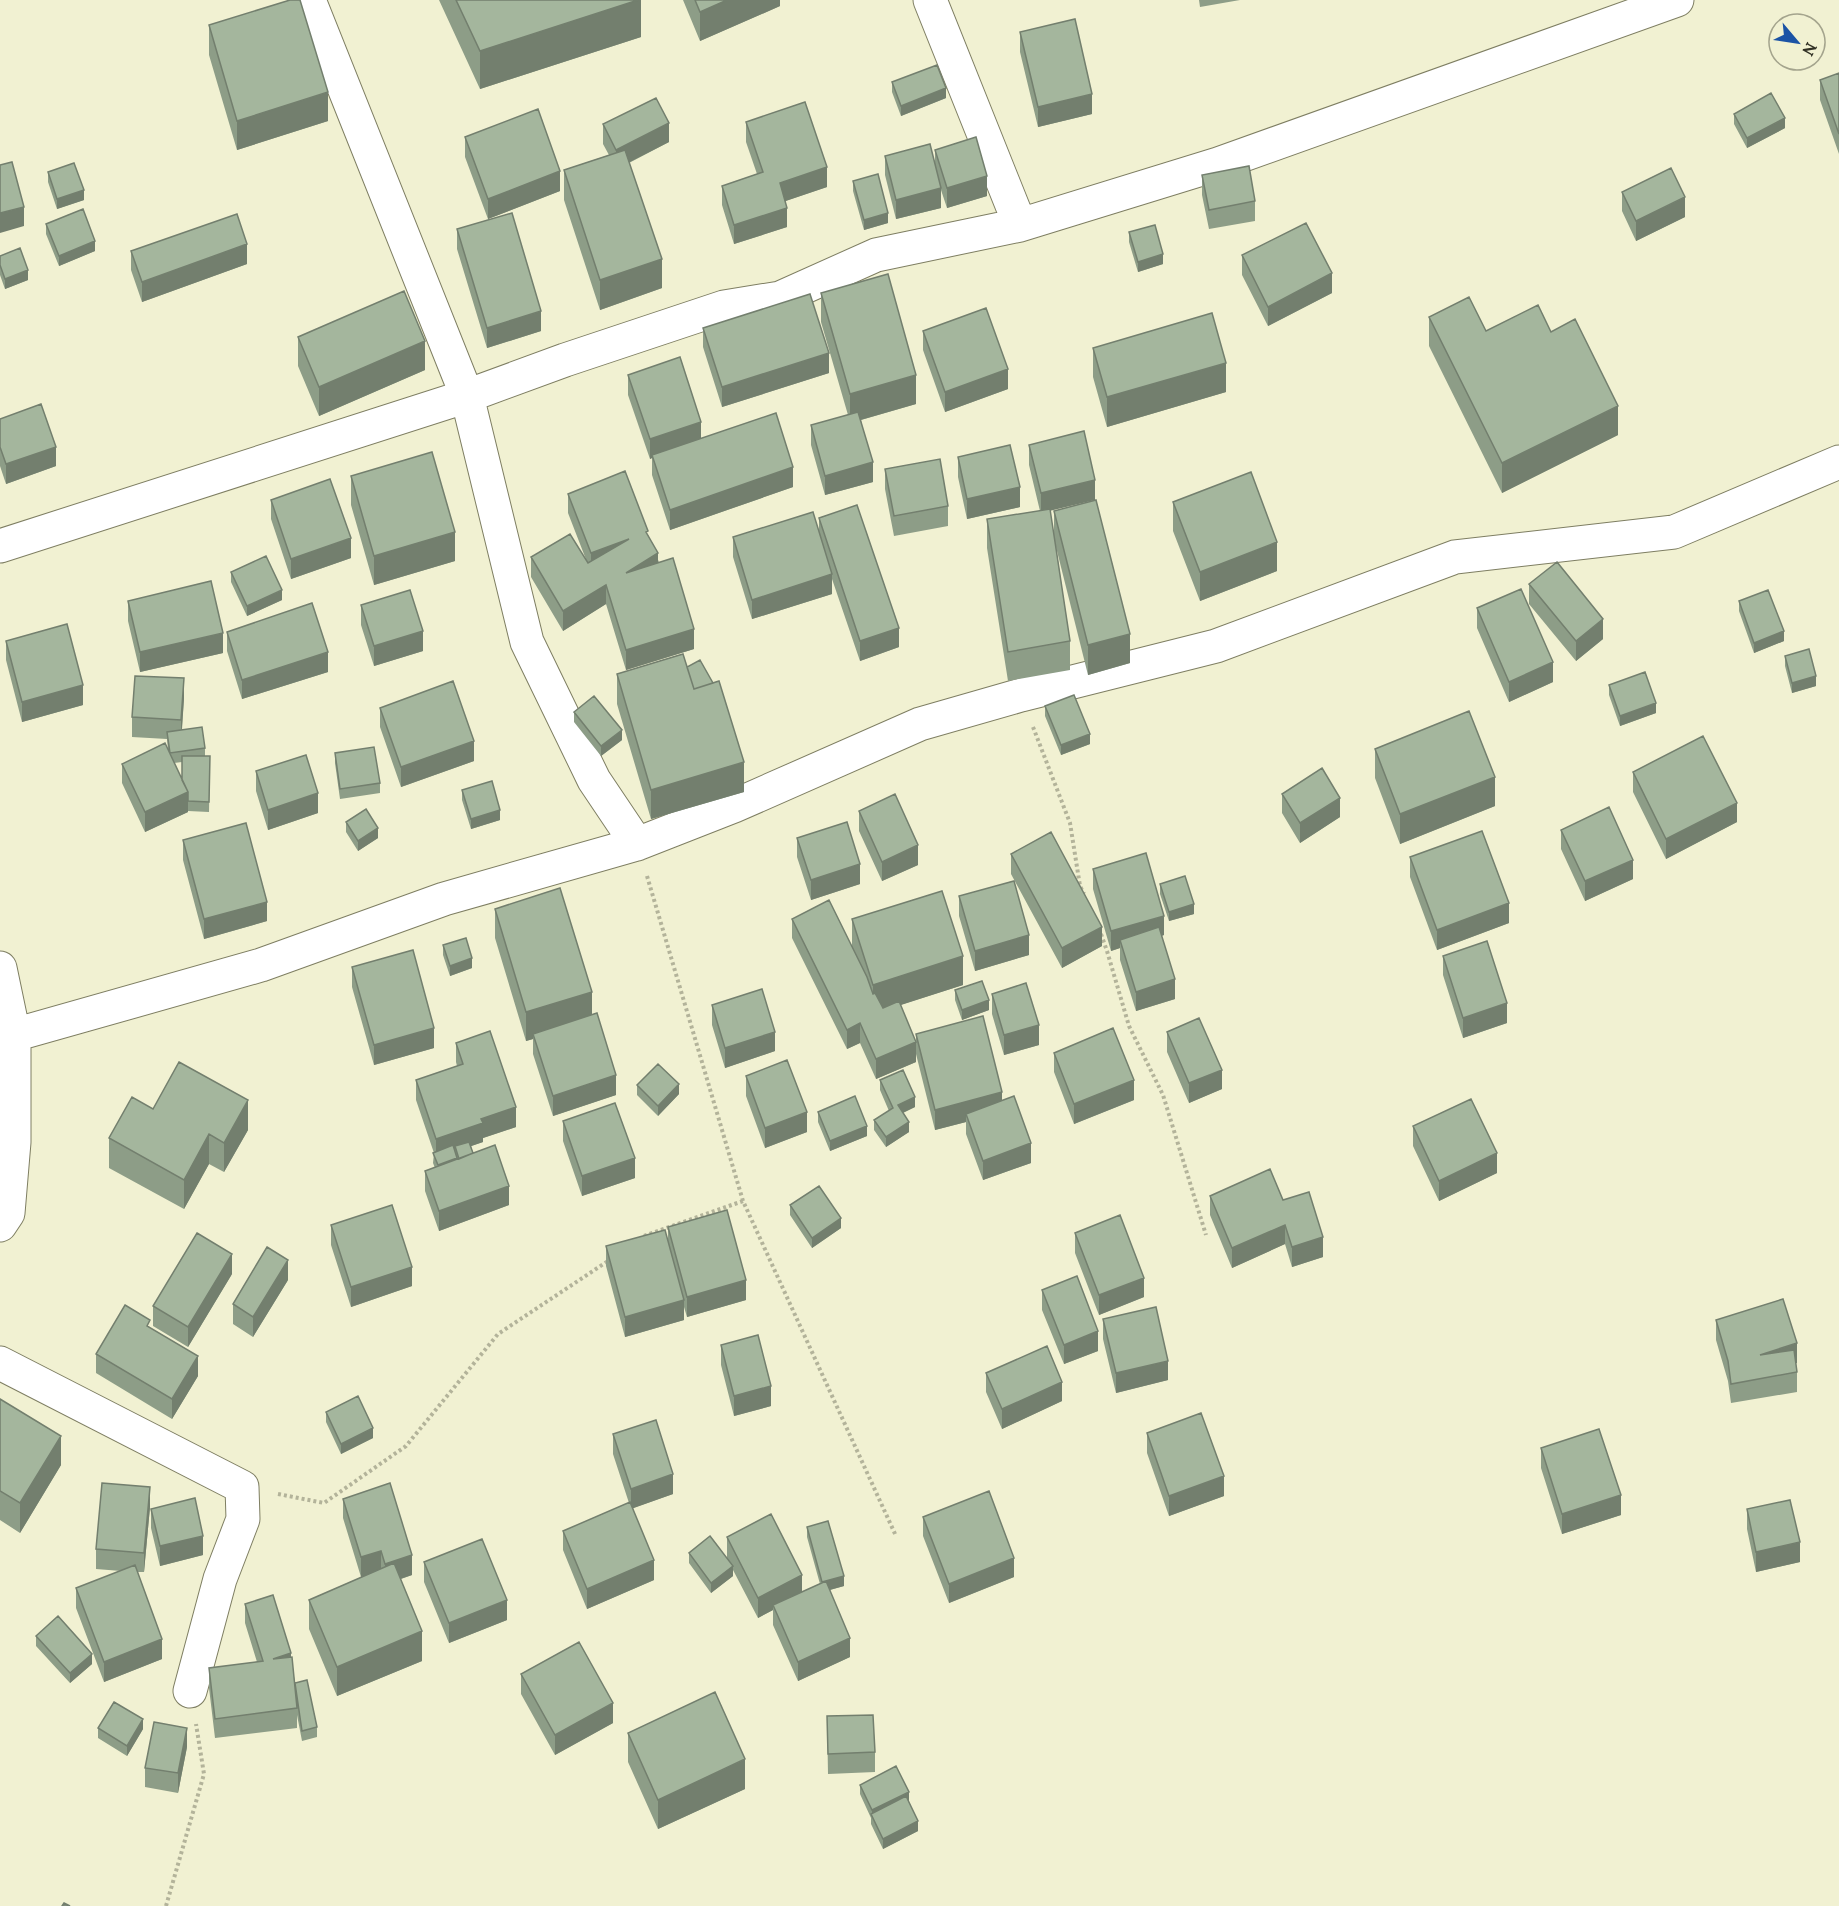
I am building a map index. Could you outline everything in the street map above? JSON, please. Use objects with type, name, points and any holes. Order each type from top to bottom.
[{"type":"street","points":[[309,0],[467,396],[528,642],[594,780],[637,844]]},
{"type":"street","points":[[930,0],[1020,225]]},
{"type":"street","points":[[0,546],[467,396],[565,360],[724,307],[780,298],[876,255],[1020,225],[1218,164],[1677,0]]},
{"type":"street","points":[[14,1035],[261,965],[444,899],[637,844],[734,806],[920,724],[1021,695],[1216,646],[1455,557],[1674,532],[1839,462]]},
{"type":"street","points":[[0,968],[14,1035],[14,1142],[8,1213],[0,1225]]},
{"type":"street","points":[[0,1363],[242,1486],[243,1519],[220,1578],[190,1691]]},
{"type":"path","points":[[1021,695],[1070,823],[1080,886],[1085,897]]},
{"type":"path","points":[[637,844],[742,1201],[896,1536]]},
{"type":"path","points":[[1098,929],[1130,1026],[1163,1095],[1206,1236]]},
{"type":"path","points":[[637,1241],[647,1235],[742,1201]]},
{"type":"path","points":[[242,1486],[324,1503],[406,1446],[498,1334],[617,1254]]},
{"type":"path","points":[[166,1906],[204,1774],[190,1691]]},
{"type":"building","points":[[290,0],[300,0],[328,92],[237,121],[209,25]]},
{"type":"building","points":[[456,0],[638,0],[480,51]]},
{"type":"building","points":[[695,0],[727,0],[700,12]]},
{"type":"building","points":[[1075,19],[1092,94],[1038,107],[1020,32]]},
{"type":"building","points":[[937,65],[946,88],[901,106],[892,82]]},
{"type":"building","points":[[1839,73],[1839,134],[1820,80]]},
{"type":"building","points":[[1771,93],[1785,118],[1747,138],[1734,114]]},
{"type":"building","points":[[656,98],[669,123],[616,150],[603,124]]},
{"type":"building","points":[[805,102],[827,167],[780,183],[787,208],[734,225],[722,186],[763,172],[746,122]]},
{"type":"building","points":[[538,109],[560,171],[488,199],[465,137]]},
{"type":"building","points":[[976,137],[987,176],[947,188],[935,150]]},
{"type":"building","points":[[930,144],[941,188],[896,200],[885,156]]},
{"type":"building","points":[[625,150],[662,259],[600,280],[564,170]]},
{"type":"building","points":[[12,162],[24,207],[0,213],[0,165]]},
{"type":"building","points":[[74,163],[84,190],[57,199],[48,172]]},
{"type":"building","points":[[1249,166],[1255,201],[1209,210],[1202,175]]},
{"type":"building","points":[[1671,168],[1685,197],[1636,221],[1622,192]]},
{"type":"building","points":[[878,174],[888,213],[864,220],[853,181]]},
{"type":"building","points":[[83,209],[95,241],[59,256],[46,224]]},
{"type":"building","points":[[512,213],[541,311],[487,328],[457,229]]},
{"type":"building","points":[[237,214],[247,244],[142,282],[131,251]]},
{"type":"building","points":[[1306,223],[1332,273],[1268,307],[1242,255]]},
{"type":"building","points":[[1155,225],[1163,254],[1138,262],[1129,232]]},
{"type":"building","points":[[20,248],[28,270],[5,279],[0,265],[0,256]]},
{"type":"building","points":[[888,274],[916,375],[850,394],[821,293]]},
{"type":"building","points":[[404,291],[425,341],[319,387],[298,337]]},
{"type":"building","points":[[810,294],[829,353],[722,387],[703,328]]},
{"type":"building","points":[[1469,297],[1486,331],[1538,305],[1551,332],[1575,319],[1618,406],[1502,463],[1429,317]]},
{"type":"building","points":[[986,308],[1008,369],[945,392],[923,331]]},
{"type":"building","points":[[1212,313],[1226,363],[1107,397],[1093,348]]},
{"type":"building","points":[[680,357],[701,422],[650,439],[628,375]]},
{"type":"building","points":[[41,404],[56,447],[6,464],[0,447],[0,419]]},
{"type":"building","points":[[858,412],[873,462],[825,476],[811,425]]},
{"type":"building","points":[[776,413],[793,467],[670,510],[652,455]]},
{"type":"building","points":[[1084,431],[1095,480],[1041,493],[1029,445]]},
{"type":"building","points":[[1010,445],[1020,487],[967,499],[958,457]]},
{"type":"building","points":[[432,452],[455,532],[374,556],[351,476]]},
{"type":"building","points":[[940,459],[948,506],[894,516],[885,469]]},
{"type":"building","points":[[625,471],[648,531],[646,532],[658,553],[626,573],[673,558],[694,629],[626,650],[606,585],[563,611],[531,557],[570,534],[588,563],[629,539],[591,553],[568,494]]},
{"type":"building","points":[[1251,472],[1277,542],[1200,572],[1173,502]]},
{"type":"building","points":[[330,479],[351,538],[291,559],[271,500]]},
{"type":"building","points":[[1096,500],[1130,634],[1088,645],[1054,511]]},
{"type":"building","points":[[857,505],[899,628],[860,641],[819,518]]},
{"type":"building","points":[[1050,509],[1070,641],[1008,652],[987,519]]},
{"type":"building","points":[[813,512],[832,574],[752,600],[733,537]]},
{"type":"building","points":[[266,556],[282,590],[247,606],[231,572]]},
{"type":"building","points":[[1557,562],[1603,619],[1576,641],[1529,584]]},
{"type":"building","points":[[211,581],[223,633],[140,652],[128,601]]},
{"type":"building","points":[[1521,589],[1553,662],[1509,682],[1477,608]]},
{"type":"building","points":[[410,590],[423,631],[374,646],[361,605]]},
{"type":"building","points":[[1768,590],[1784,631],[1754,643],[1739,601]]},
{"type":"building","points":[[312,603],[328,652],[242,680],[227,632]]},
{"type":"building","points":[[67,624],[83,685],[22,702],[6,641]]},
{"type":"building","points":[[1809,649],[1816,676],[1792,683],[1785,656]]},
{"type":"building","points":[[683,654],[694,689],[719,681],[744,762],[651,790],[617,674]]},
{"type":"building","points":[[700,660],[713,683],[694,689],[687,667]]},
{"type":"building","points":[[1645,672],[1656,703],[1620,716],[1609,685]]},
{"type":"building","points":[[135,676],[184,678],[181,720],[132,717]]},
{"type":"building","points":[[453,681],[474,741],[401,767],[380,708]]},
{"type":"building","points":[[1074,695],[1090,734],[1061,745],[1045,706]]},
{"type":"building","points":[[594,696],[622,730],[601,746],[574,712]]},
{"type":"building","points":[[1469,711],[1495,777],[1400,814],[1375,749]]},
{"type":"building","points":[[202,727],[205,748],[170,753],[167,732]]},
{"type":"building","points":[[1703,736],[1737,803],[1666,839],[1633,772]]},
{"type":"building","points":[[165,743],[188,792],[145,812],[122,764]]},
{"type":"building","points":[[374,747],[380,783],[340,789],[335,753]]},
{"type":"building","points":[[306,755],[318,793],[268,810],[256,771]]},
{"type":"building","points":[[182,756],[210,756],[209,802],[188,801],[188,792],[182,780]]},
{"type":"building","points":[[1322,768],[1340,798],[1300,823],[1282,794]]},
{"type":"building","points":[[492,781],[500,810],[471,819],[462,790]]},
{"type":"building","points":[[895,794],[918,845],[882,862],[859,811]]},
{"type":"building","points":[[1609,807],[1633,860],[1585,881],[1561,830]]},
{"type":"building","points":[[366,809],[378,828],[358,841],[346,822]]},
{"type":"building","points":[[847,822],[860,864],[811,880],[797,838]]},
{"type":"building","points":[[246,823],[267,902],[204,919],[183,840]]},
{"type":"building","points":[[1482,831],[1509,903],[1437,930],[1410,857]]},
{"type":"building","points":[[1051,832],[1102,927],[1062,948],[1011,854]]},
{"type":"building","points":[[1146,853],[1164,916],[1111,931],[1093,869]]},
{"type":"building","points":[[1185,876],[1194,904],[1169,912],[1160,884]]},
{"type":"building","points":[[1014,881],[1029,935],[975,951],[959,896]]},
{"type":"building","points":[[560,888],[592,992],[526,1012],[495,909]]},
{"type":"building","points":[[942,891],[963,956],[873,985],[852,919]]},
{"type":"building","points":[[829,900],[873,994],[875,993],[883,1008],[899,1001],[916,1042],[876,1059],[860,1023],[847,1030],[792,919]]},
{"type":"building","points":[[1159,927],[1175,979],[1136,992],[1120,940]]},
{"type":"building","points":[[466,938],[472,958],[450,966],[443,945]]},
{"type":"building","points":[[1487,941],[1507,1003],[1463,1018],[1443,956]]},
{"type":"building","points":[[413,950],[434,1028],[374,1045],[352,967]]},
{"type":"building","points":[[982,981],[989,1000],[962,1010],[955,990]]},
{"type":"building","points":[[1026,983],[1039,1025],[1004,1035],[992,994]]},
{"type":"building","points":[[762,989],[775,1032],[725,1048],[712,1005]]},
{"type":"building","points":[[597,1013],[616,1075],[553,1096],[533,1034]]},
{"type":"building","points":[[983,1016],[1002,1092],[935,1110],[916,1034]]},
{"type":"building","points":[[1199,1018],[1222,1070],[1189,1083],[1167,1032]]},
{"type":"building","points":[[1113,1028],[1134,1080],[1074,1104],[1054,1053]]},
{"type":"building","points":[[490,1031],[516,1107],[481,1119],[483,1123],[436,1139],[416,1080],[463,1064],[456,1043]]},
{"type":"building","points":[[787,1060],[807,1112],[765,1128],[746,1076]]},
{"type":"building","points":[[179,1062],[248,1100],[224,1143],[209,1134],[184,1180],[109,1138],[132,1097],[153,1109]]},
{"type":"building","points":[[658,1064],[679,1084],[658,1106],[637,1085]]},
{"type":"building","points":[[903,1070],[915,1097],[898,1105],[909,1122],[886,1137],[874,1120],[893,1108],[880,1080]]},
{"type":"building","points":[[855,1096],[867,1126],[830,1141],[818,1112]]},
{"type":"building","points":[[1014,1096],[1031,1143],[983,1161],[966,1114]]},
{"type":"building","points":[[1471,1099],[1497,1153],[1439,1181],[1413,1126]]},
{"type":"building","points":[[615,1103],[635,1158],[582,1176],[563,1121]]},
{"type":"building","points":[[469,1142],[473,1153],[459,1159],[455,1146]]},
{"type":"building","points":[[453,1145],[457,1158],[438,1165],[433,1153]]},
{"type":"building","points":[[495,1145],[509,1186],[439,1211],[425,1171]]},
{"type":"building","points":[[1270,1169],[1283,1200],[1309,1192],[1323,1237],[1292,1247],[1285,1225],[1232,1248],[1210,1196]]},
{"type":"building","points":[[819,1186],[841,1218],[812,1238],[790,1205]]},
{"type":"building","points":[[392,1205],[412,1267],[351,1287],[331,1225]]},
{"type":"building","points":[[727,1210],[746,1280],[687,1297],[668,1227]]},
{"type":"building","points":[[1120,1215],[1144,1278],[1099,1295],[1075,1233]]},
{"type":"building","points":[[665,1230],[684,1300],[625,1317],[606,1246]]},
{"type":"building","points":[[197,1233],[232,1254],[188,1327],[153,1306]]},
{"type":"building","points":[[267,1247],[288,1260],[253,1317],[233,1304]]},
{"type":"building","points":[[1077,1276],[1098,1331],[1064,1345],[1042,1290]]},
{"type":"building","points":[[1783,1299],[1797,1343],[1760,1355],[1794,1350],[1797,1372],[1731,1384],[1728,1361],[1716,1320]]},
{"type":"building","points":[[125,1305],[150,1320],[147,1326],[198,1356],[172,1399],[96,1354]]},
{"type":"building","points":[[1156,1307],[1168,1361],[1116,1373],[1103,1319]]},
{"type":"building","points":[[758,1335],[771,1386],[734,1396],[721,1345]]},
{"type":"building","points":[[1047,1346],[1062,1382],[1002,1409],[986,1373]]},
{"type":"building","points":[[358,1396],[373,1428],[341,1444],[326,1412]]},
{"type":"building","points":[[0,1399],[61,1436],[20,1503],[0,1491]]},
{"type":"building","points":[[1201,1413],[1224,1476],[1169,1496],[1147,1433]]},
{"type":"building","points":[[656,1420],[673,1474],[631,1489],[613,1434]]},
{"type":"building","points":[[1599,1429],[1621,1495],[1562,1514],[1541,1448]]},
{"type":"building","points":[[102,1483],[150,1487],[144,1553],[96,1549]]},
{"type":"building","points":[[390,1483],[412,1555],[385,1564],[381,1551],[361,1557],[343,1499]]},
{"type":"building","points":[[989,1491],[1014,1558],[949,1584],[923,1517]]},
{"type":"building","points":[[195,1498],[203,1536],[160,1546],[151,1509]]},
{"type":"building","points":[[1790,1500],[1800,1542],[1756,1552],[1747,1509]]},
{"type":"building","points":[[630,1502],[654,1560],[587,1589],[563,1531]]},
{"type":"building","points":[[771,1514],[802,1575],[758,1598],[727,1537]]},
{"type":"building","points":[[828,1521],[844,1576],[822,1582],[807,1527]]},
{"type":"building","points":[[710,1536],[733,1566],[711,1583],[689,1553]]},
{"type":"building","points":[[482,1539],[507,1600],[449,1623],[424,1562]]},
{"type":"building","points":[[394,1563],[422,1631],[337,1667],[309,1600]]},
{"type":"building","points":[[135,1565],[162,1639],[104,1662],[76,1588]]},
{"type":"building","points":[[826,1581],[850,1638],[798,1662],[773,1605]]},
{"type":"building","points":[[273,1595],[291,1653],[273,1659],[292,1657],[297,1708],[215,1719],[209,1668],[263,1661],[245,1604]]},
{"type":"building","points":[[58,1616],[92,1654],[70,1673],[36,1636]]},
{"type":"building","points":[[579,1642],[613,1703],[555,1735],[521,1674]]},
{"type":"building","points":[[307,1680],[317,1727],[302,1731],[295,1683]]},
{"type":"building","points":[[715,1692],[745,1759],[658,1800],[628,1733]]},
{"type":"building","points":[[114,1702],[143,1719],[127,1746],[98,1728]]},
{"type":"building","points":[[873,1715],[875,1752],[828,1754],[827,1716]]},
{"type":"building","points":[[154,1722],[187,1728],[178,1773],[145,1768]]},
{"type":"building","points":[[896,1766],[909,1792],[872,1810],[860,1785]]},
{"type":"building","points":[[906,1796],[918,1821],[883,1839],[871,1814]]}]
